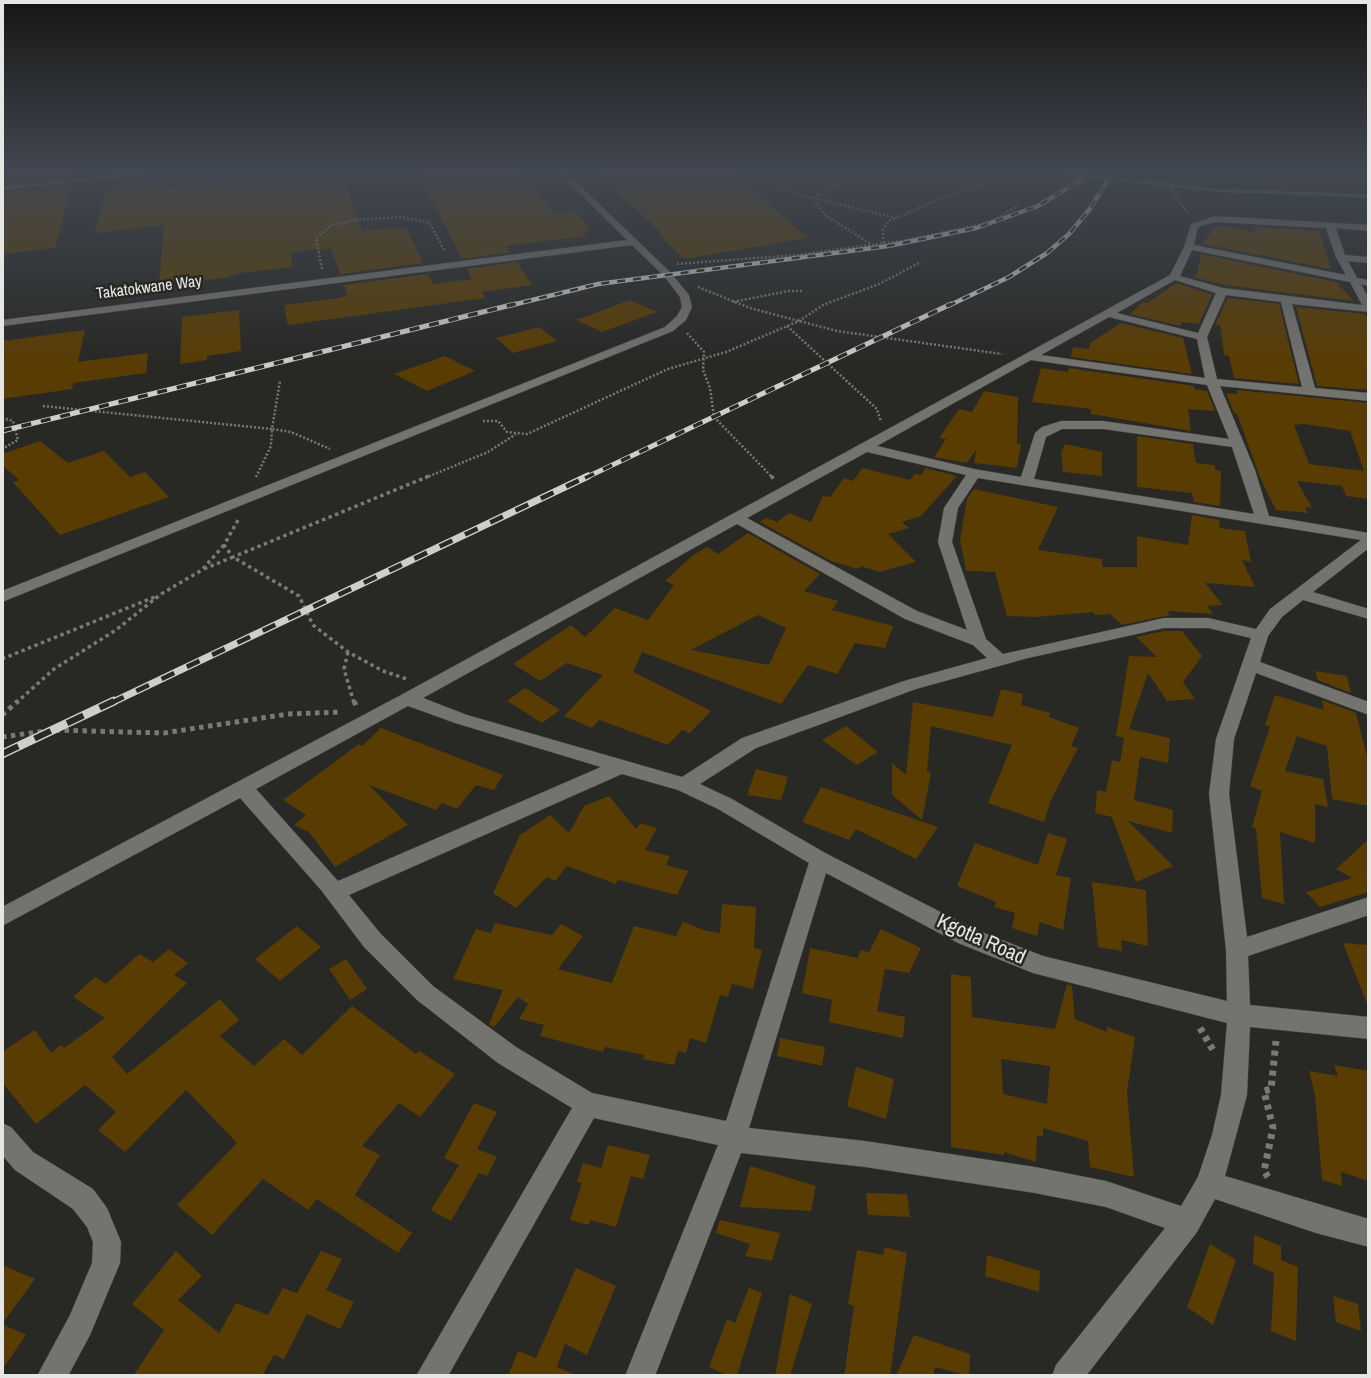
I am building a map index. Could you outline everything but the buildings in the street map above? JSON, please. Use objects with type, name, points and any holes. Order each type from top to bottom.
[{"type":"street","points":[[2,597],[646,340],[675,324],[682,318],[687,307],[685,296],[629,238]]},
{"type":"street","points":[[2,917],[412,691],[1032,357],[1174,277],[1191,238]]},
{"type":"street","points":[[1335,238],[1341,257],[1369,309]]},
{"type":"street","name":"Takatokwane Way","points":[[2,323],[633,242]]},
{"type":"street","points":[[1189,247],[1369,283]]},
{"type":"street","points":[[1341,257],[1369,260]]},
{"type":"street","points":[[1174,277],[1222,291],[1369,309]]},
{"type":"street","points":[[1222,291],[1202,337],[1212,382],[1248,470],[1262,519]]},
{"type":"street","points":[[1286,300],[1309,390]]},
{"type":"street","points":[[1109,314],[1202,337]]},
{"type":"street","points":[[1032,357],[1212,382],[1369,397]]},
{"type":"street","points":[[1027,481],[1040,436],[1046,430],[1061,425],[1103,425],[1237,444]]},
{"type":"street","points":[[864,447],[974,473],[1369,539]]},
{"type":"street","points":[[974,473],[951,508],[945,542],[979,640],[1000,661]]},
{"type":"street","points":[[735,517],[911,615],[979,640]]},
{"type":"street","points":[[1067,1376],[1187,1222],[1209,1184],[1225,1135],[1234,1095],[1239,1015],[1237,950],[1219,794],[1225,739],[1260,635],[1276,613],[1369,539]]},
{"type":"street","points":[[1302,594],[1369,614]]},
{"type":"street","points":[[684,785],[723,758],[767,736],[910,685],[1027,653],[1164,624],[1208,623],[1260,635]]},
{"type":"street","points":[[1252,665],[1369,709]]},
{"type":"street","name":"Kgotla Road","points":[[412,691],[461,719],[684,785],[725,803],[820,860],[966,936],[1041,966],[1239,1015],[1369,1028]]},
{"type":"street","points":[[333,893],[622,766]]},
{"type":"street","points":[[241,786],[328,884],[372,940],[425,993],[507,1055],[588,1104],[723,1133],[733,1139],[864,1154],[1035,1180],[1106,1194],[1187,1222]]},
{"type":"street","points":[[640,1376],[733,1139],[820,860]]},
{"type":"street","points":[[1237,950],[1369,906]]},
{"type":"street","points":[[430,1376],[588,1104]]},
{"type":"street","points":[[2,1136],[24,1161],[83,1199],[97,1218],[107,1242],[106,1263],[80,1325],[52,1376]]},
{"type":"street","points":[[1209,1184],[1293,1212],[1369,1233]]},
{"type":"path","points":[[316,238],[324,281]]},
{"type":"path","points":[[438,238],[452,265]]},
{"type":"path","points":[[863,238],[872,244]]},
{"type":"path","points":[[883,238],[883,243]]},
{"type":"path","points":[[656,264],[797,255],[907,238]]},
{"type":"path","points":[[451,418],[477,422],[498,421],[507,432],[527,434],[668,369],[705,359],[799,321],[823,305],[879,284],[921,262]]},
{"type":"path","points":[[696,286],[732,302],[849,334],[1007,355]]},
{"type":"path","points":[[732,302],[788,291],[803,291]]},
{"type":"path","points":[[675,324],[700,347],[705,359],[702,370],[710,388],[714,417],[782,486]]},
{"type":"path","points":[[787,326],[877,409],[885,430]]},
{"type":"path","points":[[202,570],[224,545],[246,509],[247,499],[271,446],[280,381]]},
{"type":"path","points":[[43,407],[291,432],[350,458]]},
{"type":"path","points":[[2,418],[13,421],[19,440],[2,449]]},
{"type":"path","points":[[2,659],[161,594],[202,570],[488,452],[516,434]]},
{"type":"path","points":[[224,545],[233,557],[299,597],[313,625],[348,652],[412,691]]},
{"type":"path","points":[[2,715],[54,669],[116,630],[161,594]]},
{"type":"path","points":[[2,737],[52,730],[164,733],[288,714],[358,713],[348,691],[344,669],[348,652]]},
{"type":"path","points":[[1193,1018],[1216,1058]]},
{"type":"path","points":[[1289,1040],[1276,1040],[1271,1089],[1264,1091],[1273,1128],[1264,1171],[1293,1212]]},
{"type":"railway","points":[[508,306],[598,284],[888,246],[926,238]]},
{"type":"railway","points":[[948,306],[1009,277],[1047,253],[1064,238]]},
{"type":"railway","points":[[2,431],[515,304]]},
{"type":"railway","points":[[585,478],[951,304]]},
{"type":"railway","points":[[111,703],[588,476]]},
{"type":"railway","points":[[2,754],[114,701]]}]
